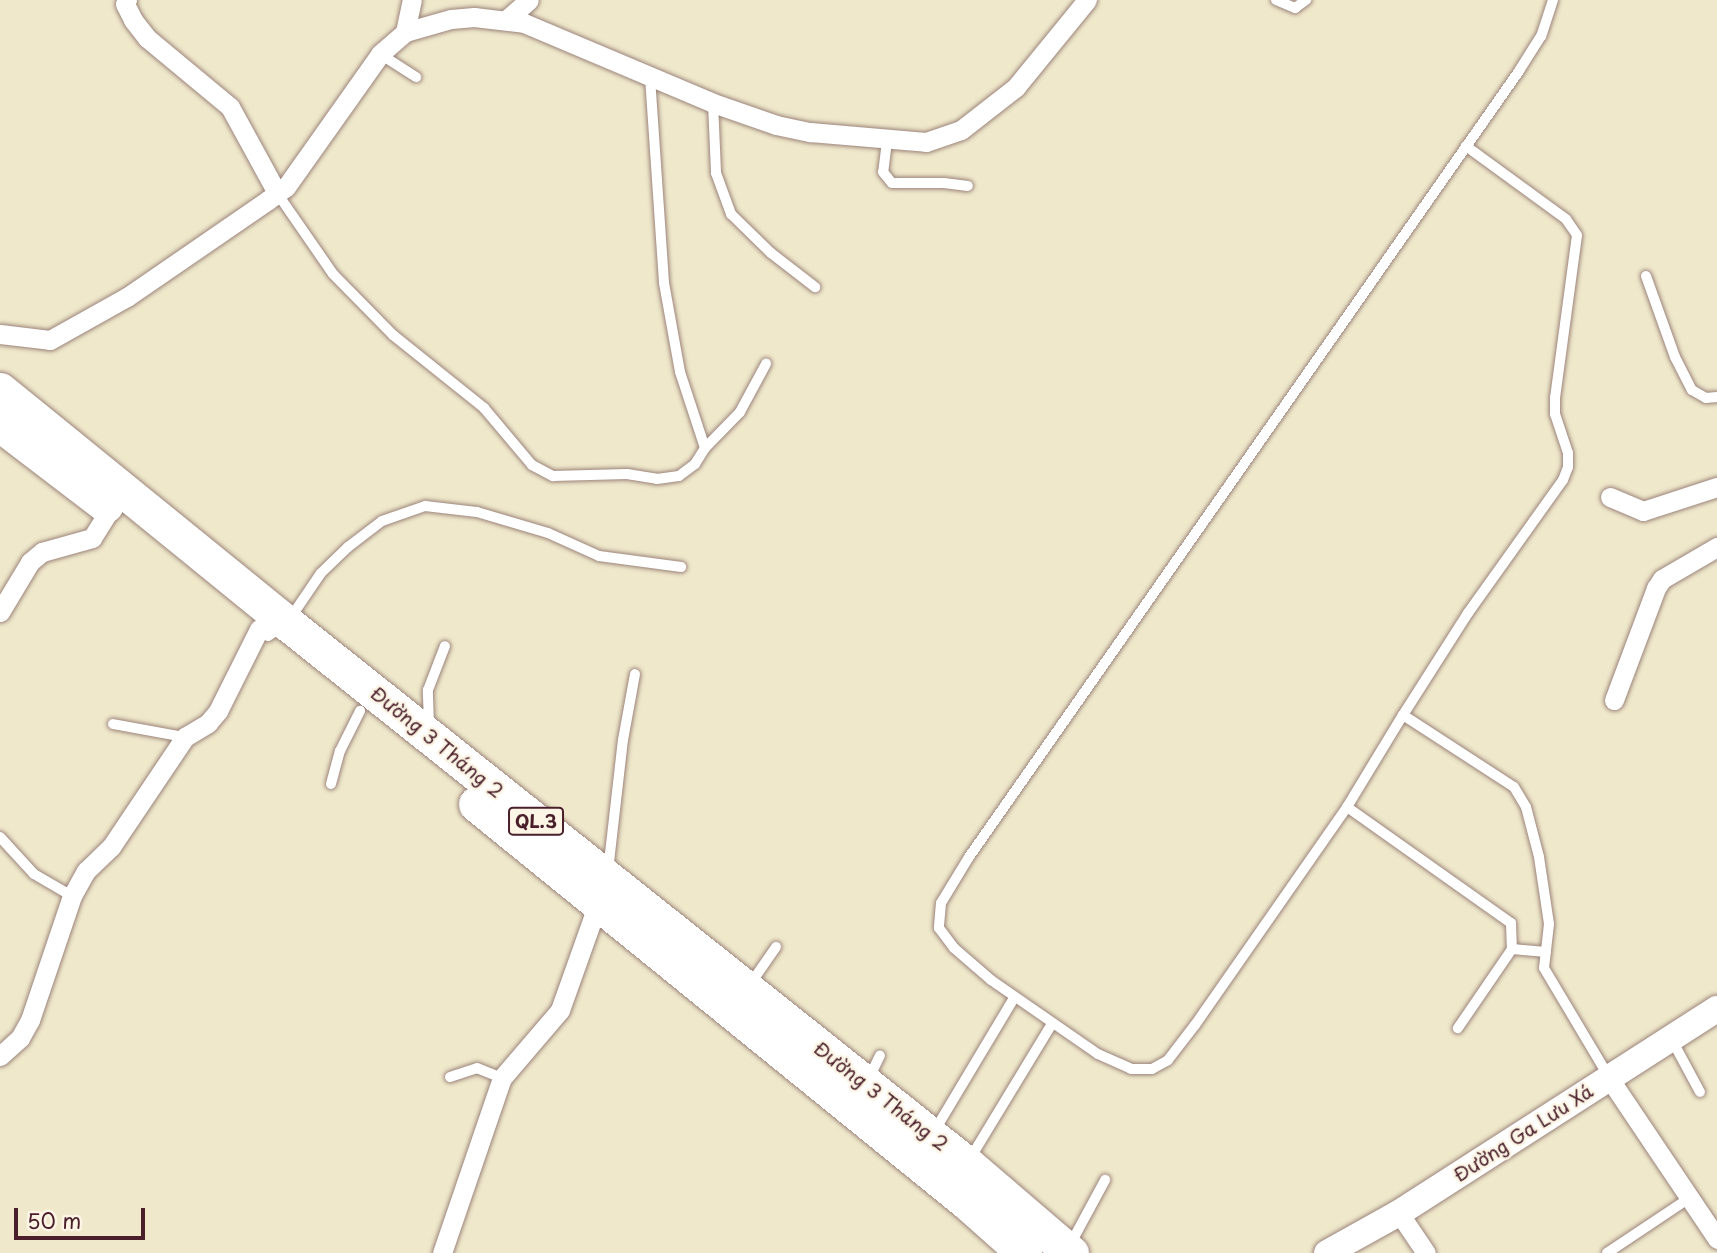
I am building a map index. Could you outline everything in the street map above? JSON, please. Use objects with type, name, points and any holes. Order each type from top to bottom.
[{"type":"highway","name":"Đường 3 Tháng 2","points":[[0,390],[360,710],[603,890],[747,990],[873,1070],[931,1135],[1069,1252]]},
{"type":"highway","name":"Đường 3 Tháng 2","points":[[0,425],[271,629],[430,736],[603,890],[1024,1253]]},
{"type":"street","points":[[127,0],[125,4],[133,20],[147,38],[230,107],[277,193]]},
{"type":"street","points":[[405,32],[412,0]]},
{"type":"street","points":[[506,20],[529,0]]},
{"type":"street","points":[[0,334],[50,341],[127,297],[286,187],[380,54],[405,32],[451,19],[524,23],[713,103],[810,132],[887,141],[926,142],[961,130],[1016,87],[1089,3]]},
{"type":"street","points":[[1610,497],[1643,511],[1717,488]]},
{"type":"street","points":[[0,612],[30,562],[42,552],[92,538],[110,509]]},
{"type":"street","points":[[1614,700],[1652,596],[1662,579],[1717,547]]},
{"type":"street","points":[[0,1056],[20,1038],[30,1020],[72,897],[86,872],[111,847],[185,737],[208,723],[218,711],[271,629]]},
{"type":"street","points":[[442,1253],[502,1078],[560,1010],[603,890]]},
{"type":"street","name":"Đường Ga Lưu Xá","points":[[1327,1253],[1399,1213],[1717,1009]]},
{"type":"street","points":[[1609,1078],[1717,1239]]},
{"type":"street","points":[[1399,1213],[1426,1253]]},
{"type":"lane","points":[[1276,0],[1295,8],[1306,0]]},
{"type":"lane","points":[[1466,146],[1566,219],[1577,235],[1555,398],[1555,414],[1568,453],[1569,467],[1557,489],[1468,613],[1347,807],[1195,1026],[1168,1060],[1152,1069],[1131,1069],[1098,1054],[1052,1024],[1014,998],[954,948],[939,928],[941,903],[969,857],[1541,36],[1553,0]]},
{"type":"lane","points":[[380,54],[416,77]]},
{"type":"lane","points":[[650,77],[664,283],[680,372],[705,448]]},
{"type":"lane","points":[[713,103],[716,173],[731,214],[771,253],[815,287]]},
{"type":"lane","points":[[887,141],[883,172],[892,183],[968,186]]},
{"type":"lane","points":[[277,193],[332,274],[393,335],[484,408],[513,438],[532,465],[554,477],[627,474],[657,479],[679,476],[695,464],[705,448],[740,412],[766,364]]},
{"type":"lane","points":[[1646,276],[1675,357],[1692,390],[1706,398],[1717,397]]},
{"type":"lane","points":[[271,629],[348,547],[382,521],[425,506],[477,512],[548,533],[600,556],[681,567]]},
{"type":"lane","points":[[430,736],[428,690],[445,646]]},
{"type":"lane","points":[[603,890],[623,740],[635,674]]},
{"type":"lane","points":[[331,785],[340,751],[360,710]]},
{"type":"lane","points":[[1403,715],[1514,787],[1526,807],[1539,857],[1549,924],[1545,968],[1554,989],[1609,1078]]},
{"type":"lane","points":[[113,724],[185,737]]},
{"type":"lane","points":[[1347,807],[1511,923],[1512,949],[1458,1028]]},
{"type":"lane","points":[[0,837],[34,874],[72,897]]},
{"type":"lane","points":[[747,990],[776,947]]},
{"type":"lane","points":[[1512,949],[1546,952]]},
{"type":"lane","points":[[931,1135],[1014,998]]},
{"type":"lane","points":[[967,1164],[1052,1024]]},
{"type":"lane","points":[[1672,1040],[1700,1092]]},
{"type":"lane","points":[[450,1077],[477,1068],[502,1078]]},
{"type":"lane","points":[[1069,1252],[1105,1180]]},
{"type":"lane","points":[[1607,1253],[1688,1199]]}]
